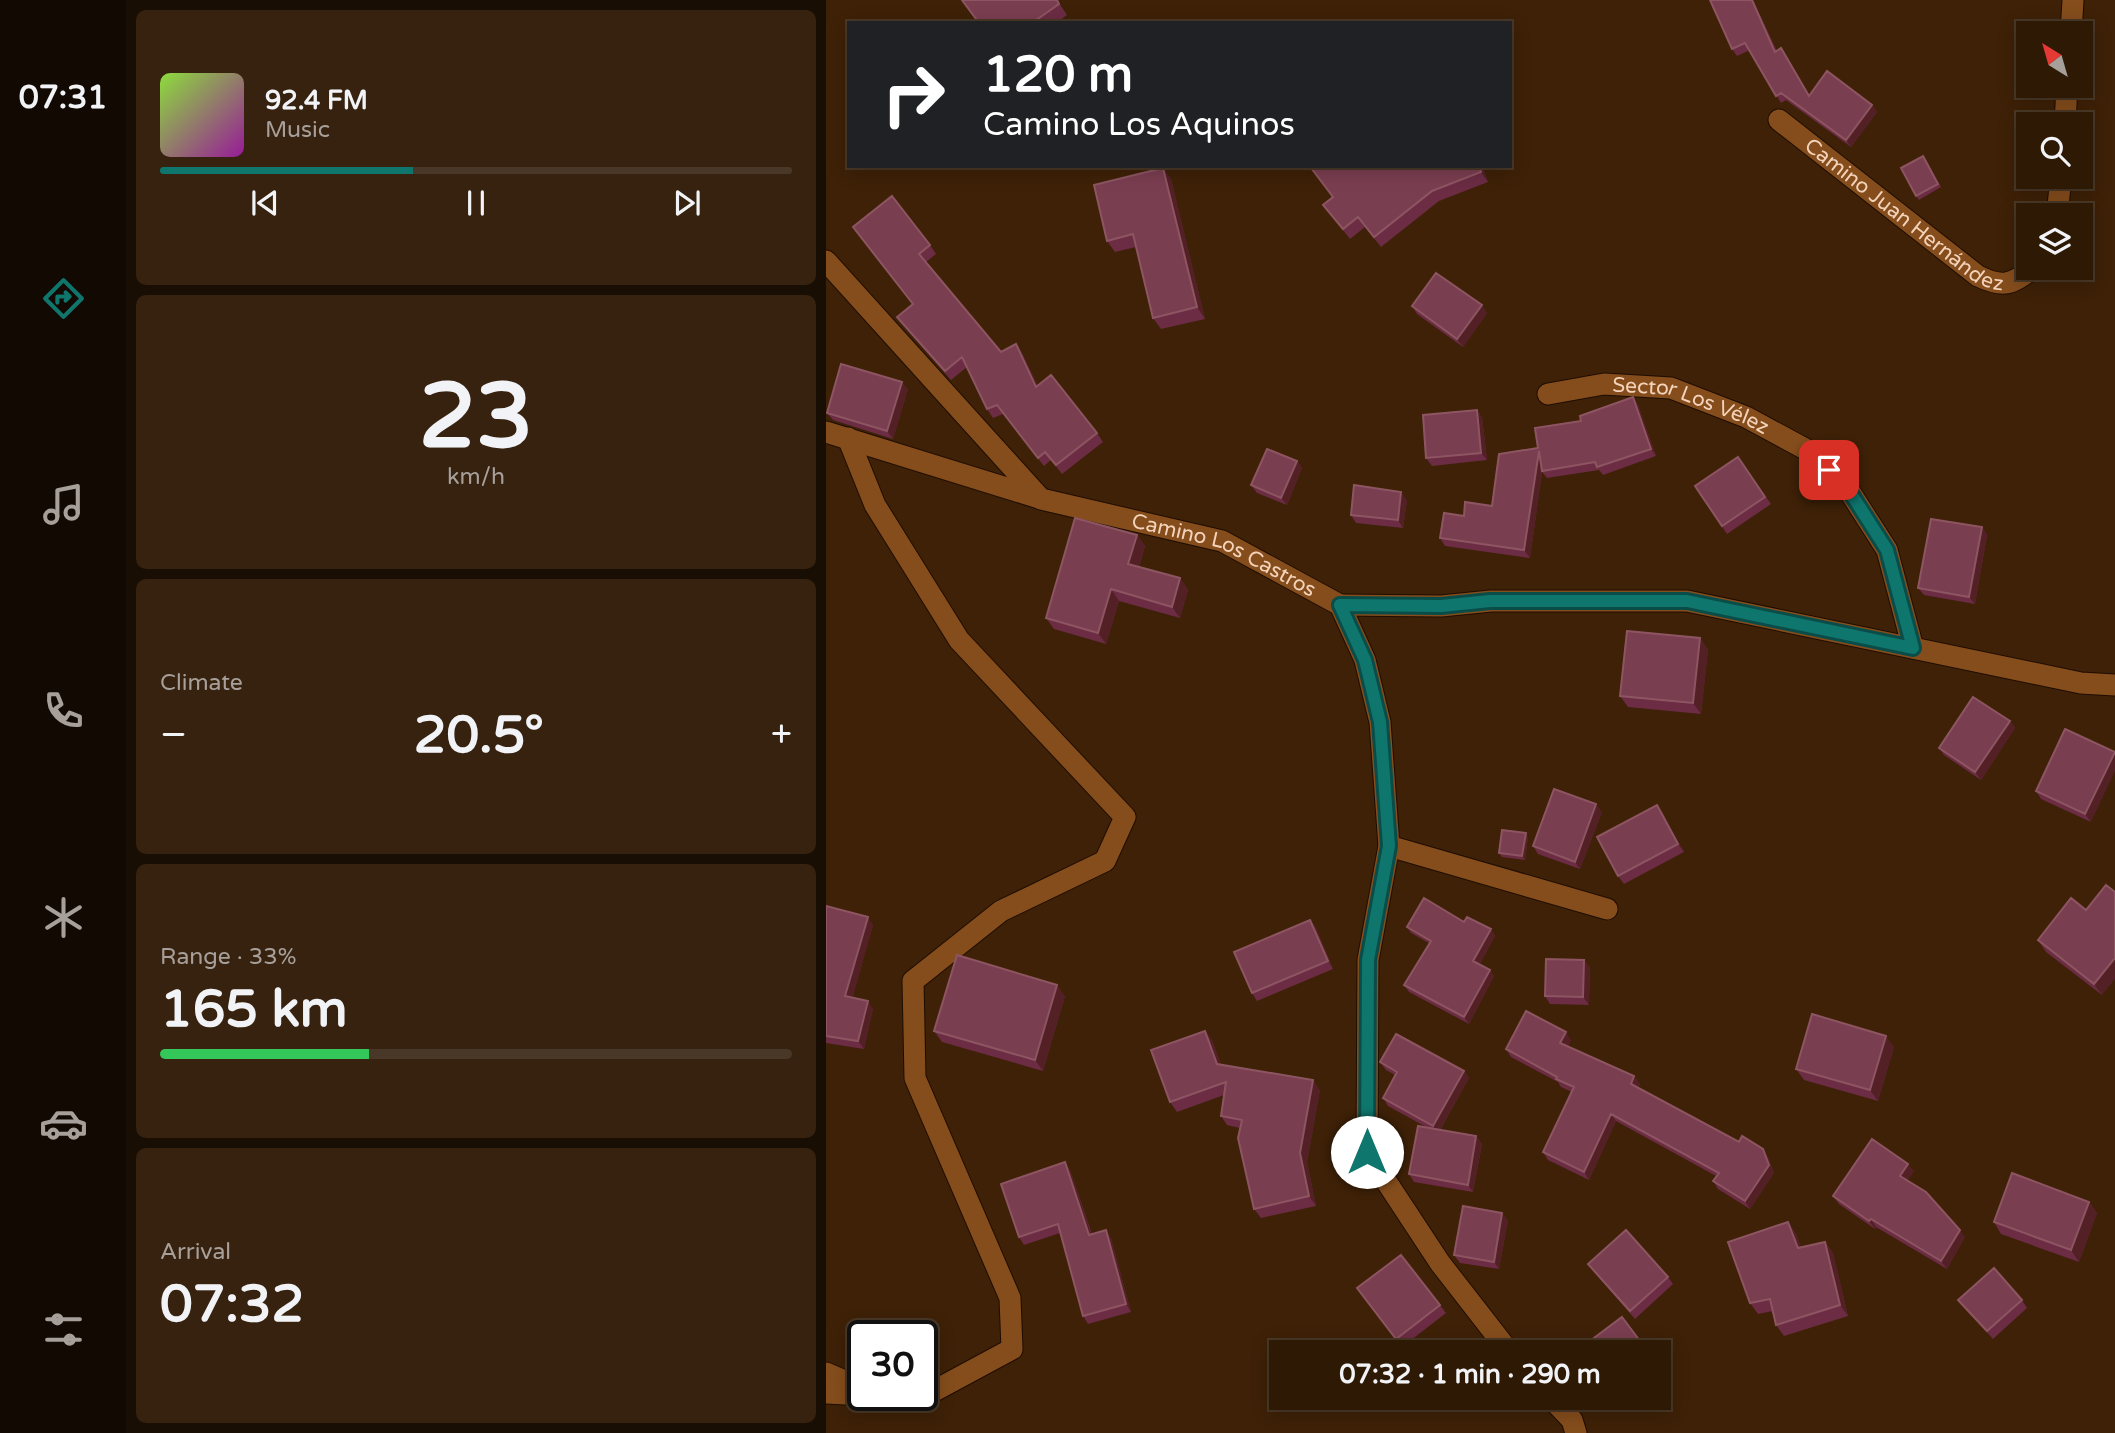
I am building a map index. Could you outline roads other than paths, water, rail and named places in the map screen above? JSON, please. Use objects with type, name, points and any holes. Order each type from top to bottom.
[{"type":"street","points":[[2072,21],[2073,0]]},
{"type":"street","name":"Camino Juan Hernández","points":[[1779,120],[1978,276],[1996,284],[2017,280]]},
{"type":"street","points":[[826,261],[1041,499]]},
{"type":"street","name":"Sector Los Vélez","points":[[1548,394],[1604,384],[1671,388],[1746,417],[1810,451],[1848,489],[1887,550],[1913,648]]},
{"type":"street","name":"Camino Los Castros","points":[[826,432],[1041,499],[1222,541],[1340,605],[1365,660],[1380,722],[1389,846],[1368,960],[1367,1152],[1440,1263],[1500,1340]]},
{"type":"street","points":[[848,438],[875,505],[959,640],[1125,817],[1105,861],[1001,911],[913,981],[915,1078],[1010,1298],[1012,1349],[938,1389]]},
{"type":"street","points":[[1340,605],[1441,606],[1490,601],[1687,601],[2081,683],[2115,685]]},
{"type":"street","points":[[1389,846],[1606,909]]},
{"type":"street","points":[[826,1373],[847,1382]]},
{"type":"street","points":[[826,1393],[847,1393]]},
{"type":"street","points":[[1562,1410],[1572,1420],[1576,1433]]}]
